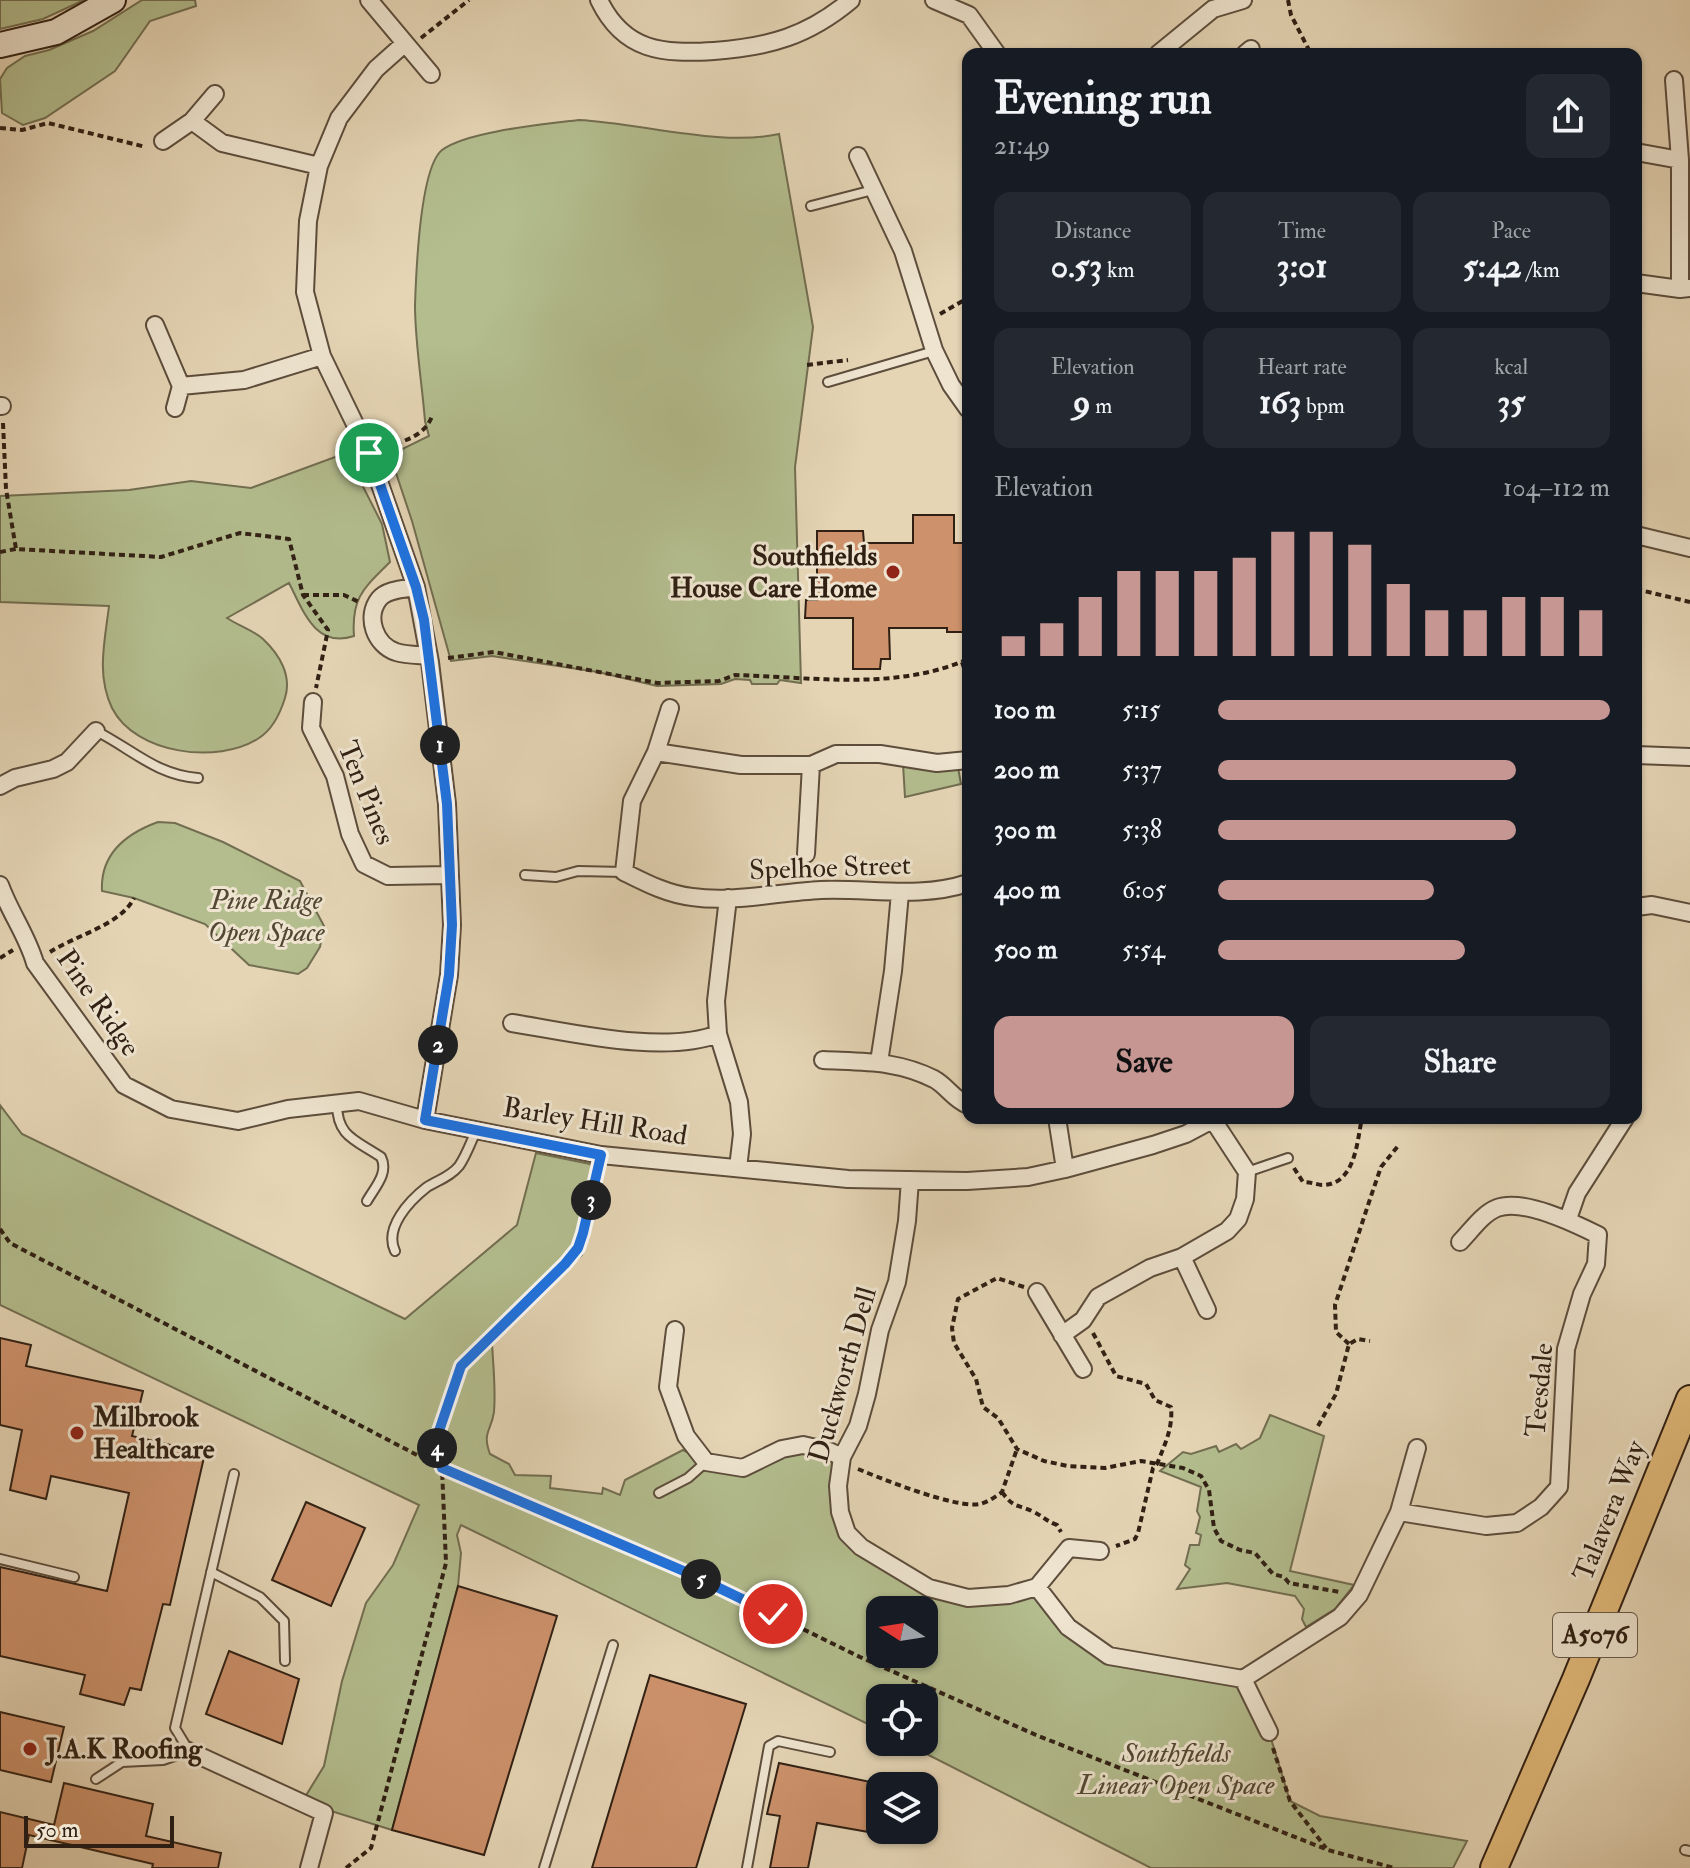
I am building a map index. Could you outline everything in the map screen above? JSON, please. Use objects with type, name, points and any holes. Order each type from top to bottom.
[{"type":"main road","name":"Talavera Way","points":[[1494,1868],[1576,1679],[1690,1399]]},
{"type":"street","points":[[0,45],[56,32],[113,0]]},
{"type":"street","points":[[369,0],[431,74]]},
{"type":"street","points":[[599,0],[611,20],[633,41],[654,51],[677,54],[749,49],[777,43],[834,15],[851,0]]},
{"type":"street","points":[[934,0],[969,15],[993,48]]},
{"type":"street","points":[[1165,48],[1213,9],[1243,0]]},
{"type":"street","points":[[404,44],[376,69],[339,118],[319,166],[308,221],[305,292],[322,356],[369,453],[416,587],[429,659],[447,804],[452,925],[449,975],[425,1120]]},
{"type":"street","points":[[1642,284],[1685,288],[1674,80]]},
{"type":"street","points":[[163,141],[192,121],[215,94]]},
{"type":"street","points":[[192,121],[222,143],[319,166]]},
{"type":"street","points":[[1642,153],[1680,160]]},
{"type":"street","points":[[858,156],[903,251],[934,350],[962,401]]},
{"type":"street","points":[[155,325],[181,386],[175,408]]},
{"type":"street","points":[[181,386],[244,380],[322,356]]},
{"type":"street","points":[[1642,536],[1690,548]]},
{"type":"street","points":[[416,587],[389,592],[379,599],[372,622],[374,633],[395,652],[429,659]]},
{"type":"street","name":"Ten Pines","points":[[313,702],[311,728],[335,776],[350,834],[364,864],[388,876],[450,875]]},
{"type":"street","points":[[670,708],[656,752],[632,801],[624,872],[660,891],[694,898],[728,898]]},
{"type":"street","points":[[0,786],[15,778],[53,769],[67,762],[96,731]]},
{"type":"street","points":[[656,752],[741,765],[811,765],[836,754],[880,754],[937,763],[962,761]]},
{"type":"street","points":[[1642,755],[1690,757]]},
{"type":"street","points":[[806,854],[811,765]]},
{"type":"street","name":"Pine Ridge","points":[[0,885],[16,924],[28,941],[35,963],[124,1085],[171,1109],[238,1121],[288,1109],[359,1101],[425,1120]]},
{"type":"street","name":"Spelhoe Street","points":[[738,1168],[742,1134],[739,1102],[718,1034],[716,1001],[728,898],[819,890],[861,889],[900,893],[944,890],[962,885]]},
{"type":"street","points":[[879,1062],[895,956],[900,893]]},
{"type":"street","points":[[1642,906],[1652,905],[1690,913]]},
{"type":"street","points":[[512,1023],[648,1042],[677,1042],[718,1034]]},
{"type":"street","points":[[823,1060],[905,1066],[938,1081],[962,1102]]},
{"type":"street","name":"Barley Hill Road","points":[[425,1120],[601,1155],[848,1179],[910,1180],[1028,1177],[1153,1145],[1203,1124]]},
{"type":"street","points":[[1058,1124],[1065,1169]]},
{"type":"street","points":[[1062,1335],[1085,1317],[1098,1297],[1150,1268],[1182,1257],[1227,1231],[1238,1219],[1245,1199],[1247,1172],[1218,1124]]},
{"type":"street","points":[[1568,1219],[1577,1193],[1621,1124]]},
{"type":"street","name":"Duckworth Dell","points":[[910,1180],[897,1282],[880,1330],[858,1426],[842,1460],[838,1486],[840,1512],[847,1533],[861,1547],[929,1588],[968,1598],[1009,1595],[1037,1587]]},
{"type":"street","name":"Teesdale","points":[[1399,1512],[1486,1526],[1517,1523],[1541,1507],[1559,1487],[1566,1349],[1582,1294],[1596,1264],[1598,1235],[1568,1219],[1524,1207],[1496,1208],[1460,1242]]},
{"type":"street","points":[[1182,1257],[1207,1310]]},
{"type":"street","points":[[1037,1292],[1083,1369]]},
{"type":"street","points":[[675,1330],[668,1387],[686,1436],[706,1462],[743,1468],[782,1449],[803,1445],[829,1451],[842,1460]]},
{"type":"street","points":[[1100,1551],[1069,1548],[1037,1587],[1068,1627],[1109,1656],[1243,1679],[1340,1617],[1358,1596],[1399,1512],[1417,1448]]},
{"type":"street","points":[[1243,1679],[1269,1732]]},
{"type":"street","points":[[189,1751],[324,1813],[309,1868]]},
{"type":"lane","points":[[811,206],[873,190]]},
{"type":"lane","points":[[828,382],[934,350]]},
{"type":"lane","points":[[96,731],[169,774],[198,778]]},
{"type":"lane","points":[[525,875],[556,877],[578,871],[624,872]]},
{"type":"lane","points":[[337,1104],[337,1118],[342,1131],[381,1157],[384,1164],[383,1175],[367,1201]]},
{"type":"lane","points":[[395,1251],[390,1242],[401,1216],[416,1196],[459,1165],[477,1129]]},
{"type":"lane","points":[[1247,1172],[1288,1158]]},
{"type":"lane","points":[[659,1493],[688,1478],[706,1462]]},
{"type":"lane","points":[[96,1779],[122,1762],[163,1760],[189,1751],[175,1728],[234,1474]]},
{"type":"lane","points":[[0,1559],[74,1577]]},
{"type":"lane","points":[[211,1572],[260,1597],[284,1621],[285,1661]]},
{"type":"lane","points":[[544,1868],[613,1645]]},
{"type":"lane","points":[[747,1868],[769,1746],[778,1741],[830,1752]]},
{"type":"path","points":[[404,44],[422,38],[469,0]]},
{"type":"path","points":[[1288,0],[1291,15],[1308,48]]},
{"type":"path","points":[[0,128],[22,130],[48,123],[151,149],[163,141]]},
{"type":"path","points":[[928,332],[941,313],[962,301]]},
{"type":"path","points":[[807,365],[854,359]]},
{"type":"path","points":[[1,406],[6,489],[16,549]]},
{"type":"path","points":[[369,453],[415,437],[429,426],[432,416]]},
{"type":"path","points":[[0,552],[16,549],[161,557],[240,533],[289,539],[303,595],[328,630],[313,702]]},
{"type":"path","points":[[1642,590],[1690,602]]},
{"type":"path","points":[[303,595],[344,595],[375,610]]},
{"type":"path","points":[[429,659],[494,652],[657,683],[719,681],[735,675],[895,678],[942,671],[962,662]]},
{"type":"path","points":[[35,963],[64,943],[130,907],[134,898]]},
{"type":"path","points":[[1288,1158],[1303,1182],[1325,1185],[1334,1181],[1345,1173],[1355,1159],[1361,1124]]},
{"type":"path","points":[[1349,1344],[1336,1332],[1335,1305],[1381,1167],[1398,1146]]},
{"type":"path","points":[[346,1868],[371,1848],[446,1563],[442,1468],[437,1437],[461,1366],[578,1248],[601,1155]]},
{"type":"path","points":[[0,1229],[10,1243],[442,1468],[686,1572],[860,1657],[1036,1735],[1328,1850],[1394,1868]]},
{"type":"path","points":[[1037,1292],[997,1278],[958,1299],[952,1328],[959,1355],[976,1379],[983,1407],[998,1418],[1017,1449],[1044,1461],[1081,1467],[1105,1468],[1141,1461],[1183,1468],[1201,1476],[1209,1490],[1214,1528],[1221,1541],[1255,1553],[1273,1574],[1284,1577],[1289,1583],[1358,1596]]},
{"type":"path","points":[[1085,1317],[1116,1376],[1146,1384],[1155,1400],[1171,1407],[1171,1430],[1153,1468],[1135,1539],[1100,1551]]},
{"type":"path","points":[[1318,1426],[1336,1394],[1349,1344],[1358,1339],[1370,1341]]},
{"type":"path","points":[[842,1460],[880,1478],[967,1504],[979,1504],[1002,1492],[1017,1449]]},
{"type":"path","points":[[1002,1492],[1011,1505],[1036,1513],[1044,1521],[1057,1525],[1069,1548]]},
{"type":"path","points":[[1269,1732],[1290,1801],[1328,1850]]},
{"type":"green space","points":[[0,0],[84,0],[43,19],[0,29]]},
{"type":"green space","points":[[142,0],[195,0],[196,6],[150,21],[115,71],[45,118],[23,125],[2,113],[0,79],[7,68],[25,56],[49,50],[93,31]]},
{"type":"green space","points":[[579,120],[732,138],[779,134],[813,327],[795,467],[801,683],[780,680],[777,684],[752,684],[750,680],[735,679],[721,684],[657,686],[598,672],[492,656],[451,661],[390,455],[429,436],[417,348],[415,305],[424,199],[435,161],[442,150],[454,143],[508,129]]},
{"type":"green space","points":[[346,453],[382,524],[390,562],[357,602],[354,636],[341,639],[320,632],[305,615],[289,583],[227,618],[255,633],[269,645],[283,666],[287,682],[283,704],[272,726],[259,738],[242,746],[201,753],[179,750],[158,745],[123,724],[112,708],[104,683],[103,657],[109,606],[0,602],[0,496],[129,490],[191,481],[251,488]]},
{"type":"green space","points":[[903,764],[958,767],[961,784],[905,797]]},
{"type":"green space","name":"Pine Ridge Open Space","points":[[158,822],[175,823],[223,842],[300,881],[324,926],[320,947],[307,968],[298,974],[249,965],[205,924],[134,898],[102,891],[105,866],[117,847],[125,839]]},
{"type":"green space","name":"Southfields Linear Open Space","points":[[0,1105],[22,1134],[405,1319],[517,1225],[536,1153],[590,1164],[602,1177],[582,1255],[492,1342],[495,1403],[487,1436],[488,1447],[490,1454],[509,1464],[515,1475],[551,1476],[550,1488],[602,1494],[603,1488],[620,1495],[625,1480],[683,1450],[706,1462],[723,1466],[782,1449],[842,1457],[838,1486],[861,1547],[967,1598],[1037,1587],[1109,1656],[1243,1679],[1269,1732],[1290,1801],[1320,1816],[1467,1841],[1453,1868],[1151,1868],[931,1756],[938,1756],[938,1684],[866,1684],[866,1723],[461,1525],[457,1535],[461,1553],[458,1586],[392,1830],[302,1802],[324,1766],[342,1681],[366,1603],[393,1565],[419,1505],[0,1305]]},
{"type":"green space","points":[[1270,1415],[1324,1436],[1290,1571],[1354,1585],[1335,1609],[1306,1627],[1302,1619],[1304,1609],[1295,1596],[1227,1583],[1177,1589],[1190,1569],[1185,1565],[1190,1545],[1199,1545],[1201,1535],[1196,1533],[1201,1487],[1160,1471],[1183,1452],[1191,1454],[1216,1446],[1219,1452],[1236,1444],[1241,1449],[1260,1438]]},
{"type":"building","name":"Southfields House Care Home","points":[[913,515],[954,515],[954,543],[962,543],[962,632],[947,632],[947,628],[889,628],[890,659],[881,659],[880,669],[853,669],[853,618],[805,618],[806,600],[817,600],[817,531],[863,531],[864,543],[913,543]]},
{"type":"building","points":[[0,1338],[31,1345],[26,1366],[143,1391],[132,1436],[205,1453],[170,1605],[163,1604],[141,1690],[130,1688],[124,1705],[80,1694],[85,1675],[0,1656],[0,1567],[107,1591],[129,1493],[51,1476],[46,1499],[10,1490],[22,1430],[0,1425]]},
{"type":"building","points":[[306,1502],[365,1528],[331,1606],[272,1580]]},
{"type":"building","points":[[458,1586],[557,1616],[484,1855],[392,1830]]},
{"type":"building","points":[[229,1651],[299,1679],[282,1744],[206,1714]]},
{"type":"building","points":[[650,1675],[746,1704],[696,1868],[592,1868]]},
{"type":"building","name":"J.A.K Roofing","points":[[0,1712],[64,1727],[51,1782],[0,1770]]},
{"type":"building","points":[[779,1763],[866,1781],[866,1832],[817,1823],[808,1868],[770,1868],[780,1816],[767,1814]]},
{"type":"building","points":[[64,1783],[153,1804],[146,1836],[221,1853],[218,1868],[152,1868],[153,1864],[29,1835],[22,1868],[0,1868],[0,1812],[54,1825]]},
{"type":"place","name":"Southfields House Care Home","points":[[893,572]]},
{"type":"place","name":"Milbrook Healthcare","points":[[77,1433]]},
{"type":"place","name":"J.A.K Roofing","points":[[30,1749]]},
{"type":"route","points":[[369,453],[416,587],[424,620],[447,804],[452,925],[449,975],[425,1120],[601,1155],[578,1248],[461,1366],[437,1437],[442,1468],[686,1572],[773,1614]]}]
